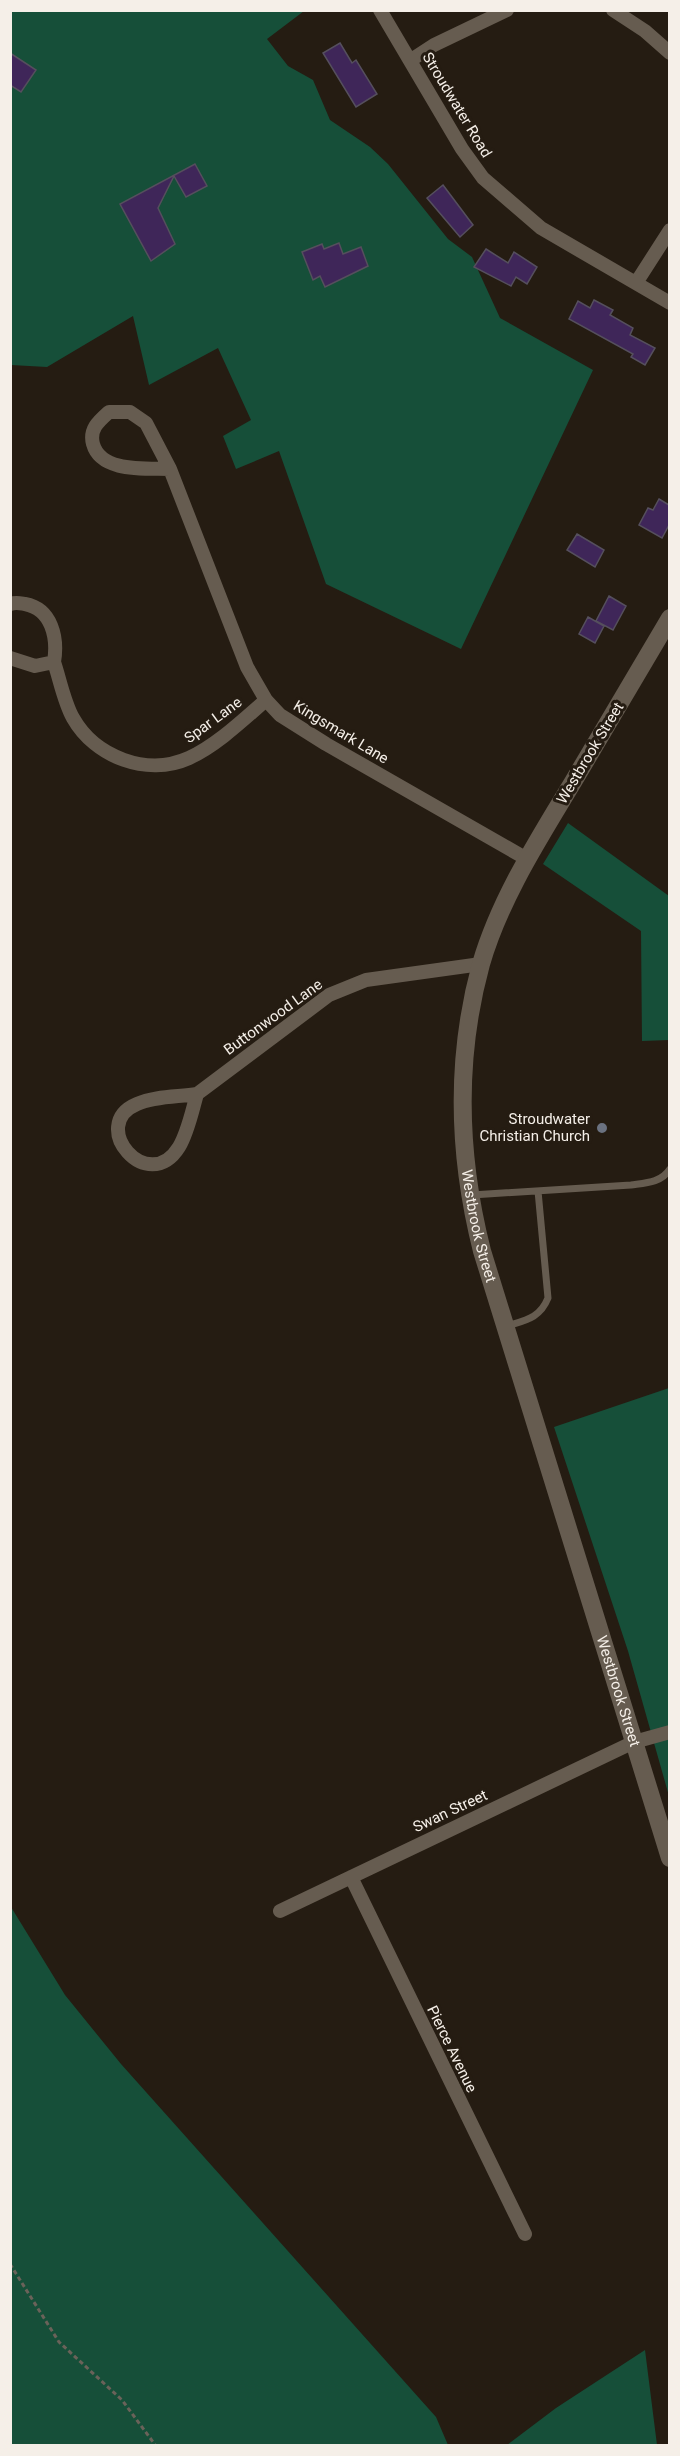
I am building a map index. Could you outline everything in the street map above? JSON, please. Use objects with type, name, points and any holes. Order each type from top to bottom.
[{"type":"main road","name":"Westbrook Street","points":[[669,618],[664,641],[526,859],[503,908],[481,964],[463,1071],[463,1152],[469,1195],[505,1327],[669,1858]]},
{"type":"street","name":"Stroudwater Road","points":[[380,10],[462,149],[483,178],[541,228],[669,303]]},
{"type":"street","points":[[411,60],[434,45],[507,10]]},
{"type":"street","points":[[613,10],[645,31],[669,53]]},
{"type":"street","points":[[636,283],[669,230]]},
{"type":"street","name":"Kingsmark Lane","points":[[170,469],[127,467],[108,462],[95,452],[92,438],[96,423],[110,412],[130,412],[146,423],[170,469],[247,667],[266,700],[280,715],[526,859]]},
{"type":"street","name":"Spar Lane","points":[[10,604],[15,602],[36,606],[48,619],[56,649],[54,662],[73,718],[88,738],[120,759],[142,765],[188,758],[211,744],[266,700]]},
{"type":"street","points":[[10,658],[35,666],[54,662]]},
{"type":"street","name":"Buttonwood Lane","points":[[197,1094],[329,994],[366,980],[481,964]]},
{"type":"street","points":[[197,1094],[180,1147],[168,1159],[149,1165],[129,1156],[120,1144],[118,1129],[123,1115],[136,1104],[197,1094]]},
{"type":"street","name":"Swan Street","points":[[280,1911],[634,1742],[669,1732]]},
{"type":"street","name":"Pierce Avenue","points":[[351,1877],[525,2234]]},
{"type":"lane","points":[[469,1195],[653,1182],[666,1175],[669,1169]]},
{"type":"lane","points":[[505,1327],[534,1318],[543,1310],[548,1298],[538,1191]]},
{"type":"path","points":[[10,2264],[59,2342],[122,2400],[156,2445]]},
{"type":"green space","points":[[10,11],[304,11],[267,39],[288,66],[313,80],[330,120],[370,147],[388,164],[448,239],[472,257],[500,318],[593,370],[461,649],[326,584],[279,451],[236,469],[223,436],[251,420],[218,348],[149,385],[133,316],[47,367],[11,365]]},
{"type":"green space","points":[[568,823],[669,896],[669,1040],[642,1041],[641,931],[543,864]]},
{"type":"green space","points":[[669,1388],[669,1796],[628,1651],[554,1427]]},
{"type":"green space","points":[[11,1907],[65,1995],[121,2064],[436,2417],[448,2445],[11,2445]]},
{"type":"green space","points":[[645,2350],[657,2445],[507,2445],[556,2408]]},
{"type":"building","points":[[340,43],[352,63],[356,60],[377,94],[356,107],[323,53]]},
{"type":"building","points":[[10,53],[36,70],[21,92],[10,85]]},
{"type":"building","points":[[195,164],[207,186],[186,197],[174,176],[158,208],[175,244],[151,261],[120,204]]},
{"type":"building","points":[[443,185],[473,225],[460,237],[427,198]]},
{"type":"building","points":[[339,243],[343,254],[361,247],[368,266],[325,287],[320,276],[313,280],[302,252],[322,244],[324,249]]},
{"type":"building","points":[[486,249],[508,263],[514,252],[537,267],[527,284],[516,277],[511,286],[474,267]]},
{"type":"building","points":[[594,300],[613,310],[610,315],[633,328],[630,335],[655,348],[645,365],[631,357],[633,354],[569,319],[578,301],[590,308]]},
{"type":"building","points":[[659,499],[669,505],[669,525],[662,538],[639,525],[648,508],[653,510]]},
{"type":"building","points":[[577,534],[604,550],[595,567],[567,550]]},
{"type":"building","points":[[609,596],[626,606],[613,630],[596,621]]},
{"type":"building","points":[[588,617],[604,626],[595,643],[579,634]]},
{"type":"place","name":"Stroudwater Christian Church","points":[[602,1128]]}]
